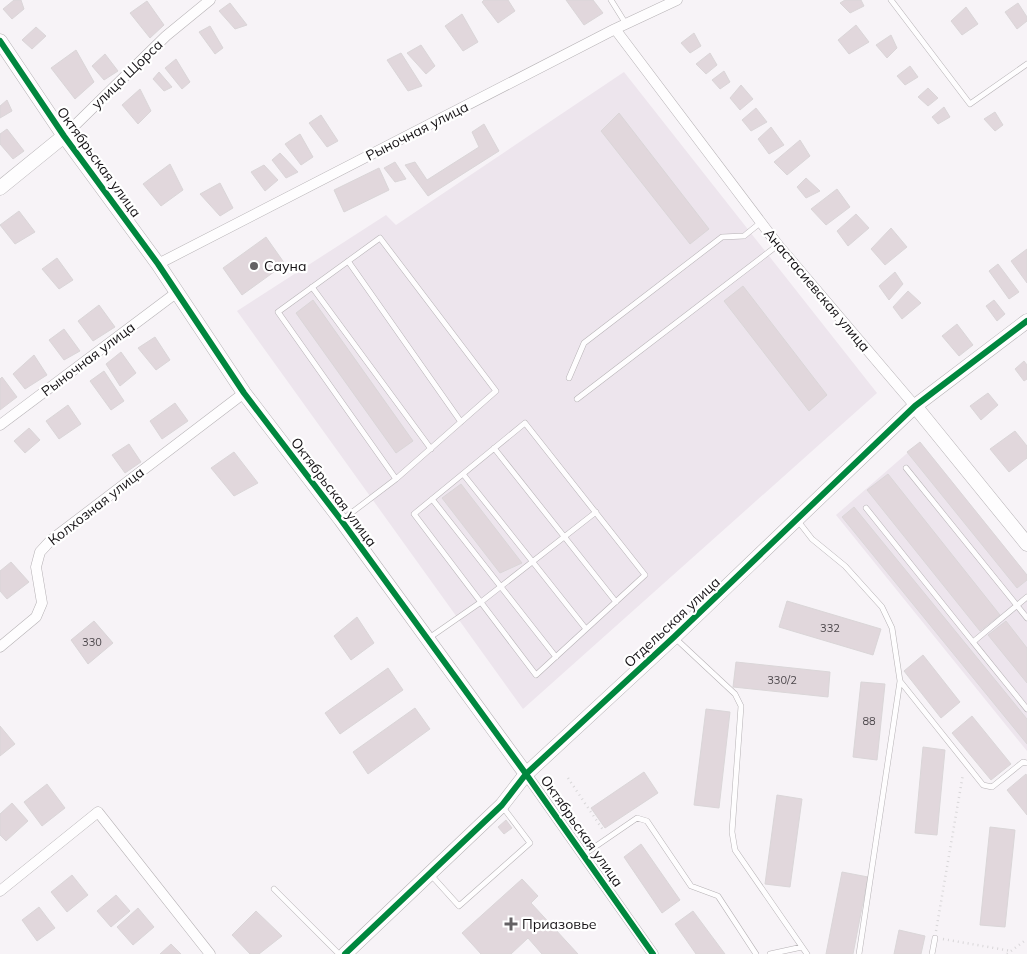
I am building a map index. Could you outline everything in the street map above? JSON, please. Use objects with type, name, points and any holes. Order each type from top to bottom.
[{"type":"street","name":"улица Щорса","points":[[0,188],[64,136],[166,36],[210,0]]},
{"type":"street","name":"Рыночная улица","points":[[158,264],[614,29],[677,0]]},
{"type":"street","name":"Анастасиевская улица","points":[[614,29],[760,223],[915,406],[1027,544]]},
{"type":"street","name":"Октябрьская улица","points":[[0,41],[64,136],[158,264],[244,393],[341,520],[526,774],[653,954]]},
{"type":"street","name":"Рыночная улица","points":[[0,425],[176,293]]},
{"type":"street","name":"Отдельская улица","points":[[345,954],[502,805],[526,774],[674,638],[915,406],[1027,321]]},
{"type":"street","name":"Колхозная улица","points":[[0,647],[36,616],[42,603],[36,567],[40,552],[50,540],[244,393]]},
{"type":"street","points":[[0,892],[98,812],[210,954]]},
{"type":"lane","points":[[611,0],[626,24]]},
{"type":"lane","points":[[892,0],[970,104],[1027,64]]},
{"type":"lane","points":[[569,378],[584,343],[722,237],[744,236],[760,223]]},
{"type":"lane","points":[[341,520],[396,479],[496,391],[380,238],[278,312],[396,479]]},
{"type":"lane","points":[[577,399],[778,245]]},
{"type":"lane","points":[[348,261],[461,422]]},
{"type":"lane","points":[[312,287],[431,448]]},
{"type":"lane","points":[[525,423],[644,575],[536,676],[414,514],[494,448],[525,423]]},
{"type":"lane","points":[[494,448],[616,602]]},
{"type":"lane","points":[[906,468],[1027,618]]},
{"type":"lane","points":[[463,474],[586,629]]},
{"type":"lane","points":[[432,499],[556,658]]},
{"type":"lane","points":[[866,508],[1027,709]]},
{"type":"lane","points":[[427,640],[481,602],[596,512]]},
{"type":"lane","points":[[797,519],[812,539],[845,566],[882,607],[892,628],[900,681],[859,954]]},
{"type":"lane","points":[[974,642],[1027,597]]},
{"type":"lane","points":[[674,638],[735,694],[741,706],[732,832],[734,850],[807,954]]},
{"type":"lane","points":[[900,681],[965,760],[983,785],[992,787],[1023,762],[1027,762]]},
{"type":"lane","points":[[429,874],[459,906],[530,842],[502,805]]},
{"type":"lane","points":[[583,855],[636,818],[647,821],[691,886],[718,896],[756,954]]},
{"type":"lane","points":[[274,889],[339,954]]},
{"type":"lane","points":[[932,954],[935,938]]},
{"type":"lane","points":[[770,954],[802,948]]},
{"type":"path","points":[[965,760],[935,938],[1011,951]]},
{"type":"path","points":[[568,778],[604,831],[613,834]]},
{"type":"path","points":[[1007,954],[1027,939]]},
{"type":"shaded area","points":[[624,72],[877,393],[523,709],[237,311],[386,215],[396,225]]},
{"type":"shaded area","points":[[920,442],[1027,575],[1027,751],[836,515]]},
{"type":"building","points":[[14,0],[21,0],[24,9],[12,19],[3,9]]},
{"type":"building","points":[[484,0],[508,0],[515,11],[498,23],[482,2]]},
{"type":"building","points":[[566,0],[593,0],[603,13],[584,25]]},
{"type":"building","points":[[845,0],[861,0],[864,6],[850,13],[840,3]]},
{"type":"building","points":[[147,1],[164,25],[150,38],[130,13]]},
{"type":"building","points":[[230,3],[247,25],[235,29],[219,11]]},
{"type":"building","points":[[1018,3],[1027,17],[1027,21],[1017,29],[1005,12]]},
{"type":"building","points":[[966,7],[978,24],[962,35],[951,21]]},
{"type":"building","points":[[462,14],[478,42],[463,51],[445,26]]},
{"type":"building","points":[[856,25],[869,42],[849,54],[838,40]]},
{"type":"building","points":[[210,26],[223,48],[215,54],[199,32]]},
{"type":"building","points":[[36,27],[46,36],[32,49],[22,40]]},
{"type":"building","points":[[694,33],[701,46],[690,53],[681,43]]},
{"type":"building","points":[[891,35],[897,48],[887,58],[876,45]]},
{"type":"building","points":[[421,45],[435,66],[426,74],[407,53]]},
{"type":"building","points":[[76,50],[94,82],[75,99],[51,68]]},
{"type":"building","points":[[401,53],[422,86],[408,91],[387,60]]},
{"type":"building","points":[[710,53],[717,65],[706,74],[696,64]]},
{"type":"building","points":[[105,54],[118,71],[104,80],[92,66]]},
{"type":"building","points":[[176,59],[190,82],[182,89],[165,68]]},
{"type":"building","points":[[910,66],[918,77],[905,85],[897,76]]},
{"type":"building","points":[[724,71],[730,82],[720,89],[712,80]]},
{"type":"building","points":[[159,72],[172,87],[164,91],[153,79]]},
{"type":"building","points":[[741,85],[753,99],[740,110],[730,98]]},
{"type":"building","points":[[928,88],[938,98],[928,106],[918,97]]},
{"type":"building","points":[[140,89],[151,111],[138,124],[122,105]]},
{"type":"building","points":[[7,100],[12,111],[0,118],[0,106]]},
{"type":"building","points":[[944,107],[950,117],[938,124],[932,117]]},
{"type":"building","points":[[756,108],[767,122],[751,131],[742,120]]},
{"type":"building","points":[[995,112],[1003,125],[995,131],[984,119]]},
{"type":"building","points":[[619,113],[709,229],[690,244],[601,131]]},
{"type":"building","points":[[321,115],[338,141],[327,147],[309,123]]},
{"type":"building","points":[[484,124],[499,151],[428,196],[405,165],[415,162],[427,180],[479,147],[472,132]]},
{"type":"building","points":[[771,127],[784,145],[769,154],[758,139]]},
{"type":"building","points":[[7,129],[24,151],[13,159],[0,144],[0,134]]},
{"type":"building","points":[[300,134],[313,157],[301,165],[285,144]]},
{"type":"building","points":[[800,140],[810,156],[787,175],[774,162]]},
{"type":"building","points":[[280,153],[298,172],[286,178],[272,160]]},
{"type":"building","points":[[395,162],[406,179],[395,182],[384,168]]},
{"type":"building","points":[[170,164],[183,190],[161,206],[143,184]]},
{"type":"building","points":[[264,165],[278,180],[265,191],[251,172]]},
{"type":"building","points":[[379,168],[389,190],[344,212],[334,190]]},
{"type":"building","points":[[806,178],[820,191],[806,198],[797,187]]},
{"type":"building","points":[[220,183],[233,208],[220,216],[200,194]]},
{"type":"building","points":[[837,189],[850,207],[826,225],[811,209]]},
{"type":"building","points":[[19,211],[35,232],[15,244],[0,225]]},
{"type":"building","points":[[856,214],[869,228],[848,246],[837,231]]},
{"type":"building","points":[[891,228],[907,247],[885,265],[871,249]]},
{"type":"building","name":"Сауна","points":[[266,237],[285,264],[242,295],[223,268]]},
{"type":"building","points":[[1027,249],[1027,283],[1011,261]]},
{"type":"building","points":[[57,258],[73,280],[59,289],[42,269]]},
{"type":"building","points":[[998,264],[1019,292],[1009,299],[989,271]]},
{"type":"building","points":[[895,272],[903,284],[889,300],[879,286]]},
{"type":"building","points":[[743,286],[827,395],[809,411],[724,301]]},
{"type":"building","points":[[908,291],[921,303],[902,319],[893,307]]},
{"type":"building","points":[[313,300],[413,441],[396,453],[296,313]]},
{"type":"building","points":[[994,300],[1005,314],[997,321],[986,306]]},
{"type":"building","points":[[99,305],[115,327],[93,341],[78,321]]},
{"type":"building","points":[[957,324],[973,345],[959,356],[942,336]]},
{"type":"building","points":[[64,329],[80,351],[64,360],[49,340]]},
{"type":"building","points":[[155,337],[170,360],[156,370],[138,348]]},
{"type":"building","points":[[121,352],[136,373],[120,386],[106,364]]},
{"type":"building","points":[[34,355],[47,375],[25,389],[13,374]]},
{"type":"building","points":[[1024,361],[1027,365],[1027,379],[1024,381],[1015,369]]},
{"type":"building","points":[[104,371],[124,401],[111,410],[90,381]]},
{"type":"building","points":[[2,377],[17,397],[0,410],[0,379]]},
{"type":"building","points":[[988,393],[998,405],[981,420],[970,406]]},
{"type":"building","points":[[175,403],[188,421],[162,439],[150,421]]},
{"type":"building","points":[[68,405],[81,424],[59,439],[46,421]]},
{"type":"building","points":[[29,428],[40,440],[25,453],[14,441]]},
{"type":"building","points":[[1015,431],[1027,446],[1027,458],[1009,472],[990,449]]},
{"type":"building","points":[[920,442],[1027,575],[1027,580],[1017,588],[907,452]]},
{"type":"building","points":[[129,444],[141,462],[125,473],[112,455]]},
{"type":"building","points":[[234,452],[258,483],[234,496],[211,468]]},
{"type":"building","points":[[888,474],[1000,615],[980,631],[867,490]]},
{"type":"building","points":[[461,484],[522,563],[500,573],[442,498]]},
{"type":"building","points":[[854,507],[1027,719],[1027,744],[842,517]]},
{"type":"building","points":[[11,562],[29,582],[7,599],[0,591],[0,571]]},
{"type":"building","points":[[787,601],[881,629],[873,655],[779,627]]},
{"type":"building","points":[[357,617],[374,643],[351,660],[334,636]]},
{"type":"building","points":[[94,621],[113,643],[88,664],[71,640]]},
{"type":"building","points":[[1006,621],[1027,648],[1027,683],[988,635]]},
{"type":"building","points":[[923,655],[960,702],[941,718],[904,671]]},
{"type":"building","points":[[736,662],[830,672],[828,697],[733,687]]},
{"type":"building","points":[[388,668],[403,690],[340,734],[325,713]]},
{"type":"building","points":[[861,682],[885,684],[877,760],[853,757]]},
{"type":"building","points":[[415,708],[430,729],[368,774],[353,752]]},
{"type":"building","points":[[706,709],[730,712],[719,808],[694,805]]},
{"type":"building","points":[[972,716],[1011,764],[991,780],[952,733]]},
{"type":"building","points":[[0,726],[15,744],[0,756]]},
{"type":"building","points":[[923,747],[945,750],[937,835],[915,833]]},
{"type":"building","points":[[644,772],[658,793],[605,828],[591,808]]},
{"type":"building","points":[[1026,774],[1027,776],[1027,815],[1007,790]]},
{"type":"building","points":[[47,784],[65,808],[42,826],[24,802]]},
{"type":"building","points":[[777,795],[802,799],[790,887],[765,884]]},
{"type":"building","points":[[12,803],[28,821],[6,841],[0,835],[0,814]]},
{"type":"building","points":[[506,820],[512,828],[504,834],[498,827]]},
{"type":"building","points":[[990,827],[1015,830],[1005,927],[980,925]]},
{"type":"building","points":[[641,844],[680,900],[662,913],[624,857]]},
{"type":"building","points":[[842,872],[868,877],[853,954],[826,954]]},
{"type":"building","points":[[72,875],[88,895],[67,912],[51,892]]},
{"type":"building","points":[[522,879],[538,896],[531,903],[578,954],[542,954],[528,938],[511,954],[481,954],[462,933]]},
{"type":"building","points":[[116,895],[130,911],[111,927],[97,911]]},
{"type":"building","points":[[39,907],[55,928],[37,941],[22,920]]},
{"type":"building","points":[[138,908],[154,927],[133,945],[117,927]]},
{"type":"building","points":[[256,911],[282,936],[259,954],[250,954],[232,935]]},
{"type":"building","points":[[693,911],[725,954],[696,954],[675,924]]},
{"type":"building","points":[[899,930],[925,936],[921,954],[894,954]]},
{"type":"building","points":[[171,944],[181,954],[160,954]]},
{"type":"cycle path","points":[[0,41],[64,136],[158,264],[244,393],[341,520],[526,774],[653,954]]},
{"type":"cycle path","points":[[345,954],[502,805],[526,774],[674,637],[915,406],[1027,321]]},
{"type":"place","name":"Сауна","points":[[254,266]]},
{"type":"place","name":"Приазовье","points":[[511,924]]}]
